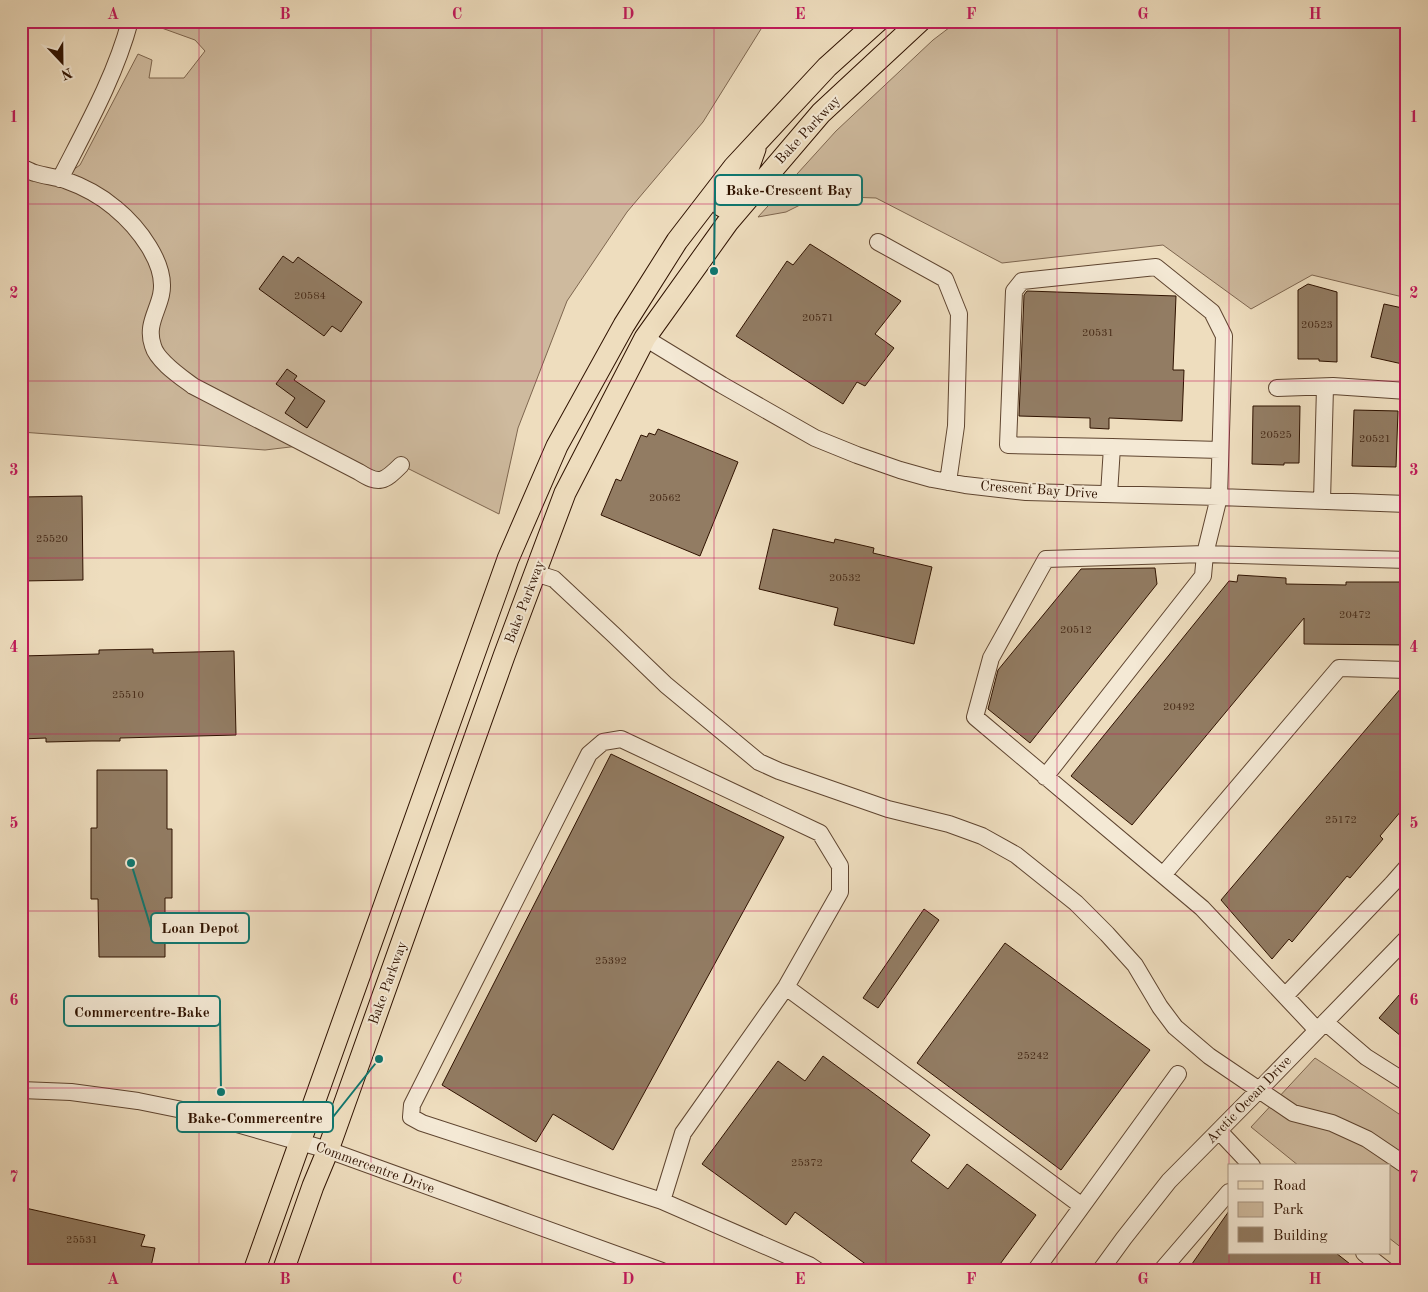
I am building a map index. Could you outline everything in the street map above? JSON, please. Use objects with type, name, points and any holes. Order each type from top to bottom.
[{"type":"main road","name":"Bake Parkway","points":[[254,1271],[508,559],[557,446],[624,325],[677,241],[734,167],[827,67],[878,21]]},
{"type":"main road","name":"Bake Parkway","points":[[284,1271],[501,665],[565,493],[645,338],[728,222],[814,120],[920,21]]},
{"type":"main road","points":[[645,338],[641,330],[655,299],[695,240],[746,177],[758,142]]},
{"type":"street","points":[[60,179],[90,121],[124,44],[130,21]]},
{"type":"street","points":[[21,167],[35,173],[60,179],[91,192],[115,207],[148,244],[157,263],[162,280],[161,295],[154,314],[150,334],[153,348],[163,361],[180,377],[193,386],[370,479],[385,478],[401,465]]},
{"type":"street","points":[[878,242],[945,279],[959,314],[956,426],[948,482]]},
{"type":"street","points":[[1045,777],[1203,576],[1205,554],[1219,497],[1224,336],[1212,312],[1156,267],[1022,281],[1014,291],[1008,444],[1220,450]]},
{"type":"street","name":"Crescent Bay Drive","points":[[645,338],[815,438],[857,456],[900,470],[948,482],[1026,492],[1407,504]]},
{"type":"street","points":[[1322,501],[1325,387]]},
{"type":"street","points":[[1277,388],[1325,387],[1407,391]]},
{"type":"street","points":[[1109,494],[1112,447]]},
{"type":"street","points":[[1407,560],[1205,554],[1046,559],[991,658],[975,717],[1202,908],[1285,996],[1321,1026],[1407,1083]]},
{"type":"street","points":[[536,573],[554,579],[666,685],[759,762],[779,771],[888,809],[966,830],[982,836],[1016,855],[1076,903],[1107,934],[1135,965],[1160,1007],[1175,1027],[1209,1056],[1293,1113],[1332,1123],[1367,1139],[1407,1166]]},
{"type":"street","points":[[1163,875],[1339,668],[1407,670]]},
{"type":"street","points":[[662,1202],[683,1133],[786,987],[840,892],[840,866],[820,834],[621,739],[604,742],[589,754],[412,1105],[411,1117],[422,1123],[662,1202],[809,1265],[818,1271]]},
{"type":"street","points":[[1285,996],[1407,867]]},
{"type":"street","name":"Arctic Ocean Drive","points":[[1100,1271],[1169,1181],[1407,938]]},
{"type":"street","points":[[786,987],[1082,1206]]},
{"type":"street","points":[[1035,1271],[1178,1074]]},
{"type":"street","name":"Commercentre Drive","points":[[21,1090],[71,1092],[138,1101],[202,1114],[328,1150],[662,1271]]},
{"type":"street","points":[[1219,1131],[1250,1164]]},
{"type":"street","points":[[1161,1271],[1228,1193]]},
{"type":"street","points":[[1365,1254],[1386,1271]]},
{"type":"green space","points":[[145,21],[766,21],[703,122],[627,212],[567,301],[518,428],[499,514],[401,465],[385,479],[307,445],[265,450],[21,432],[21,165],[60,179],[80,165],[138,54],[152,60],[149,78],[184,78],[205,51],[195,40]]},
{"type":"green space","points":[[958,21],[1407,21],[1407,298],[1312,275],[1251,309],[1163,245],[1002,263],[876,198],[818,196],[786,212],[758,217],[836,131],[933,40]]},
{"type":"green space","points":[[1315,1058],[1399,1114],[1407,1116],[1407,1252],[1390,1239],[1390,1164],[1297,1164],[1251,1127]]},
{"type":"building","points":[[810,244],[901,301],[875,334],[894,348],[865,386],[857,382],[843,404],[736,336],[787,261],[793,265]]},
{"type":"building","points":[[283,256],[293,263],[298,257],[362,302],[341,332],[332,326],[324,336],[259,289]]},
{"type":"building","points":[[1308,284],[1337,292],[1337,362],[1319,361],[1319,359],[1298,359],[1298,290]]},
{"type":"building","points":[[1027,291],[1176,296],[1173,370],[1184,370],[1182,421],[1109,418],[1109,429],[1090,428],[1090,418],[1019,416],[1024,295]]},
{"type":"building","points":[[1384,304],[1407,309],[1407,365],[1371,357]]},
{"type":"building","points":[[287,369],[297,376],[294,380],[325,401],[307,428],[285,413],[295,398],[276,384]]},
{"type":"building","points":[[1253,406],[1300,406],[1299,463],[1284,463],[1284,465],[1252,464]]},
{"type":"building","points":[[1354,410],[1398,411],[1396,467],[1352,466]]},
{"type":"building","points":[[658,429],[738,462],[700,556],[601,515],[616,479],[621,481],[641,435],[647,437],[649,433],[655,435]]},
{"type":"building","points":[[82,496],[83,580],[21,581],[21,497]]},
{"type":"building","points":[[773,529],[834,543],[835,539],[874,548],[873,553],[932,567],[914,644],[834,625],[838,608],[759,589]]},
{"type":"building","points":[[1155,568],[1157,584],[1030,743],[988,709],[998,670],[1081,569]]},
{"type":"building","points":[[1238,575],[1286,578],[1286,584],[1346,585],[1346,582],[1407,582],[1407,645],[1304,644],[1304,618],[1132,825],[1071,776],[1229,581],[1237,582]]},
{"type":"building","points":[[153,649],[153,653],[234,651],[236,735],[120,738],[120,741],[46,742],[46,738],[21,739],[21,656],[99,654],[99,650]]},
{"type":"building","points":[[1407,681],[1407,804],[1380,836],[1383,839],[1350,878],[1347,876],[1292,942],[1289,939],[1272,959],[1221,900]]},
{"type":"building","points":[[611,754],[784,837],[613,1150],[553,1114],[536,1142],[442,1085]]},
{"type":"building","points":[[97,770],[167,770],[167,829],[172,829],[172,898],[165,898],[165,957],[99,957],[98,899],[91,899],[91,828],[97,828]]},
{"type":"building","points":[[924,909],[939,920],[878,1008],[863,998]]},
{"type":"building","points":[[1005,943],[1150,1050],[1061,1170],[917,1063]]},
{"type":"building","points":[[1407,986],[1407,1041],[1379,1018]]},
{"type":"building","points":[[823,1056],[930,1135],[911,1161],[948,1189],[967,1164],[1036,1215],[995,1271],[875,1271],[795,1212],[786,1225],[702,1164],[778,1061],[805,1081]]},
{"type":"building","points":[[21,1207],[145,1235],[141,1246],[155,1248],[150,1271],[21,1271]]},
{"type":"building","points":[[1228,1212],[1228,1254],[1337,1254],[1359,1271],[1187,1271]]},
{"type":"place","name":"Bake-Crescent Bay","points":[[714,271]]},
{"type":"place","name":"Loan Depot","points":[[131,863]]},
{"type":"place","name":"Bake-Commercentre","points":[[379,1059]]},
{"type":"place","name":"Commercentre-Bake","points":[[221,1092]]}]
